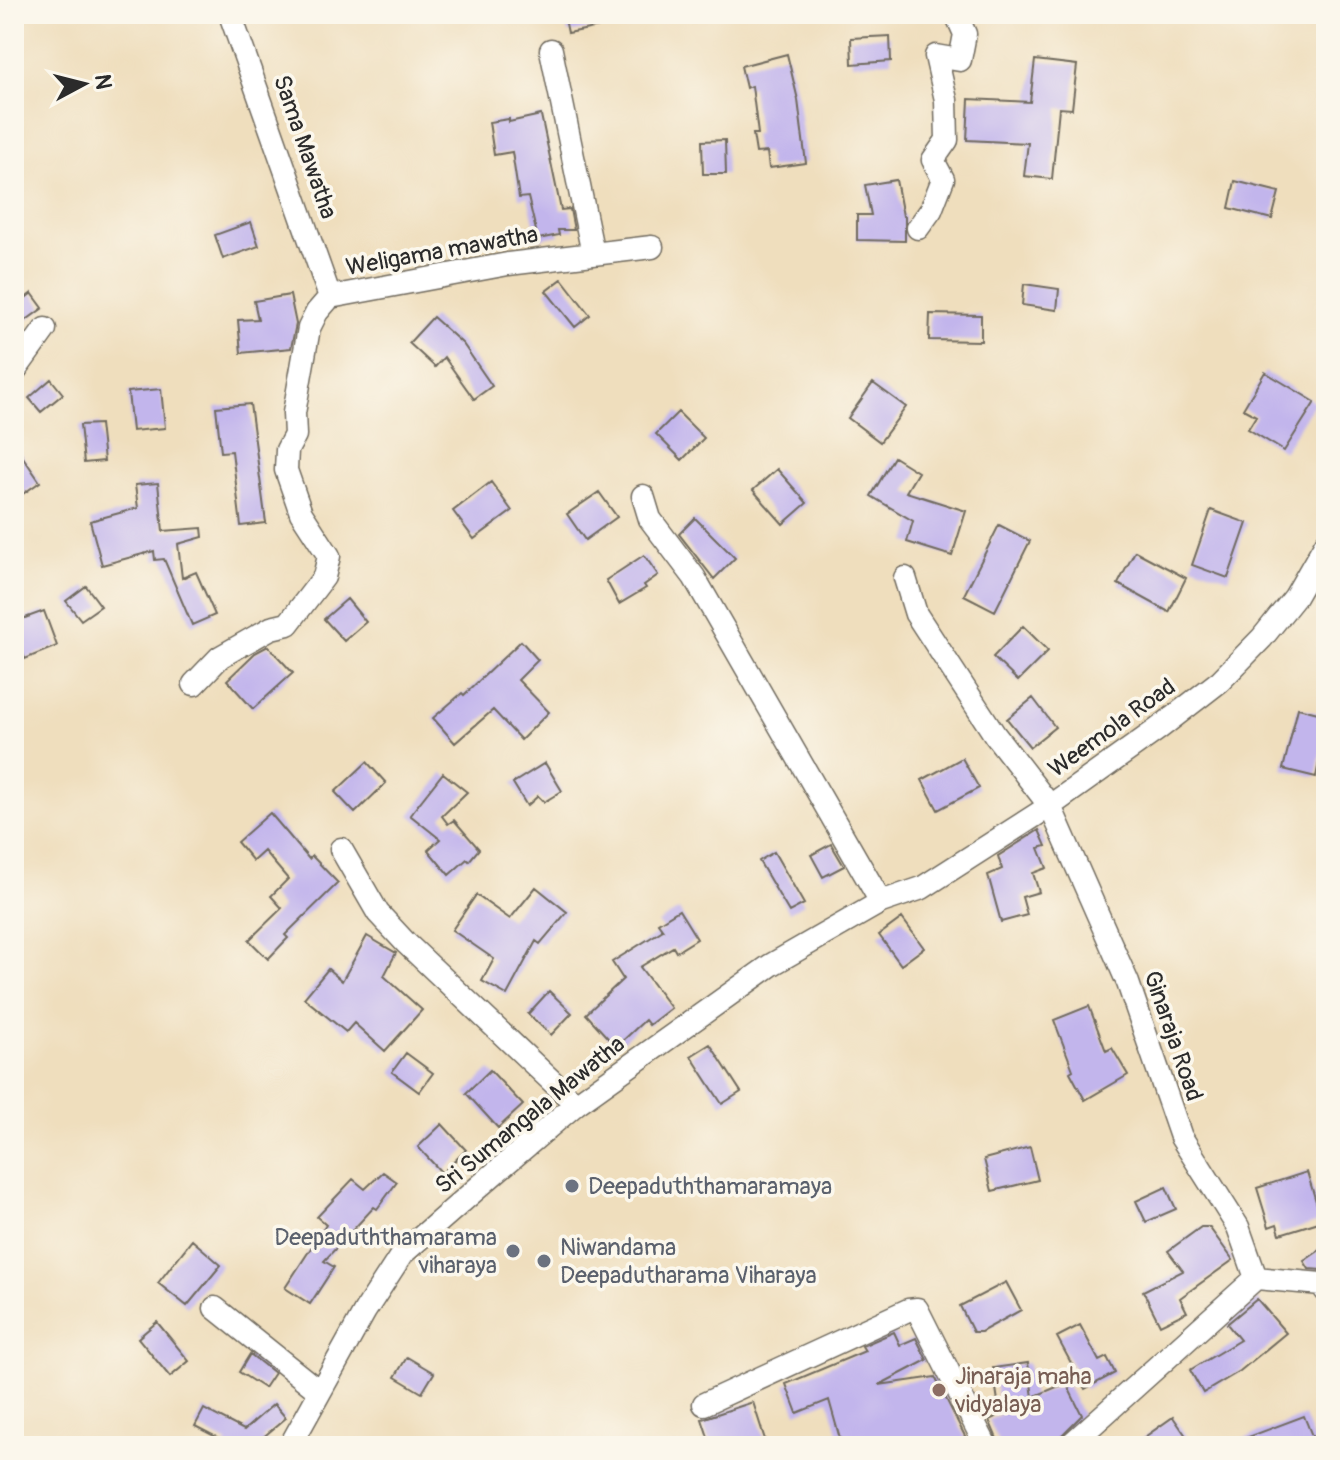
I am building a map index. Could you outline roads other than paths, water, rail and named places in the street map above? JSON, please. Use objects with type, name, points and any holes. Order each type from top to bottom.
[{"type":"street","name":"Sama Mawatha","points":[[230,14],[330,297]]},
{"type":"street","points":[[918,228],[931,210],[943,179],[933,160],[947,140],[946,100],[936,56],[960,60],[965,34],[956,14]]},
{"type":"street","points":[[551,50],[593,254]]},
{"type":"street","name":"Weligama mawatha","points":[[194,684],[220,657],[271,628],[288,624],[324,577],[329,556],[301,513],[286,470],[287,450],[295,435],[294,413],[309,328],[330,297],[508,264],[652,247]]},
{"type":"street","points":[[14,372],[45,329]]},
{"type":"street","points":[[643,496],[650,519],[694,577],[881,902]]},
{"type":"street","name":"Weemola Road","points":[[881,902],[922,888],[1050,806],[1220,681],[1262,638],[1295,597],[1325,546]]},
{"type":"street","name":"Ginaraja Road","points":[[905,578],[916,614],[995,735],[1050,806],[1128,983],[1181,1137],[1238,1227],[1256,1278]]},
{"type":"street","points":[[341,849],[378,913],[576,1104]]},
{"type":"street","name":"Sri Sumangala Mawatha","points":[[291,1445],[365,1311],[402,1254],[576,1104],[771,965],[881,902]]},
{"type":"street","points":[[1069,1446],[1256,1278],[1321,1284],[1326,1291]]},
{"type":"street","points":[[215,1308],[320,1392]]},
{"type":"street","points":[[704,1404],[908,1310],[917,1309],[986,1446]]},
{"type":"place","name":"Deepaduththamaramaya","points":[[572,1186]]},
{"type":"place","name":"Deepaduththamarama viharaya","points":[[513,1251]]},
{"type":"place","name":"Niwandama Deepadutharama Viharaya","points":[[544,1261]]},
{"type":"place","name":"Jinaraja maha vidyalaya","points":[[939,1390]]}]
